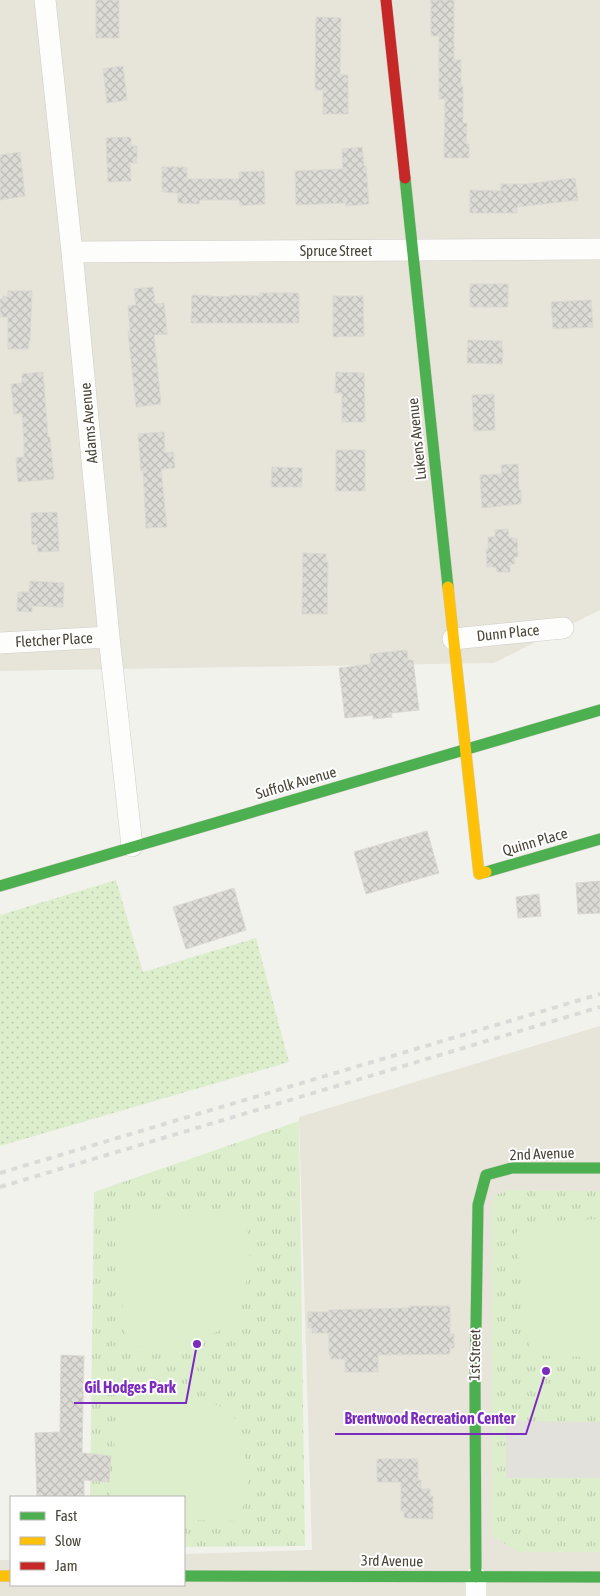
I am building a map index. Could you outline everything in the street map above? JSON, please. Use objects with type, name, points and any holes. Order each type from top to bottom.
[{"type":"street","name":"Adams Avenue","points":[[45,0],[132,846]]},
{"type":"street","name":"Lukens Avenue","points":[[386,0],[479,874]]},
{"type":"street","name":"Spruce Street","points":[[72,252],[600,250]]},
{"type":"street","name":"Dunn Place","points":[[453,639],[563,628]]},
{"type":"street","name":"Fletcher Place","points":[[0,643],[109,637]]},
{"type":"street","name":"Suffolk Avenue","points":[[0,886],[600,710]]},
{"type":"street","name":"Quinn Place","points":[[479,874],[600,839]]},
{"type":"street","name":"2nd Avenue","points":[[486,1175],[512,1168],[600,1168]]},
{"type":"street","name":"1st Street","points":[[476,1587],[475,1387],[478,1205],[486,1175]]},
{"type":"street","name":"3rd Avenue","points":[[185,1576],[476,1587],[600,1577]]},
{"type":"shaded area","points":[[0,0],[600,0],[600,610],[494,663],[0,671]]},
{"type":"shaded area","points":[[600,1026],[600,1596],[0,1596],[0,1560],[10,1560],[10,1586],[185,1586],[185,1554],[312,1550],[299,1117]]},
{"type":"shaded area","points":[[506,1421],[600,1422],[600,1478],[506,1478]]},
{"type":"green space","points":[[116,880],[143,972],[256,938],[289,1062],[0,1146],[0,915]]},
{"type":"green space","points":[[299,1121],[305,1546],[185,1547],[185,1496],[90,1496],[94,1192]]},
{"type":"green space","points":[[509,1190],[600,1191],[600,1552],[519,1552],[492,1536],[492,1206],[495,1195]]},
{"type":"green space","points":[[244,1209],[251,1264],[235,1324],[178,1348],[127,1346],[113,1223],[122,1212]]},
{"type":"green space","points":[[600,1219],[600,1349],[581,1357],[530,1355],[516,1233],[525,1222]]},
{"type":"green space","points":[[119,1387],[175,1387],[233,1412],[249,1472],[240,1521],[185,1520],[185,1496],[110,1496]]},
{"type":"building","points":[[96,0],[119,0],[119,38],[96,38]]},
{"type":"building","points":[[431,0],[454,0],[454,60],[461,60],[463,123],[467,123],[466,144],[469,144],[469,158],[444,158],[445,99],[439,99],[439,36],[431,36]]},
{"type":"building","points":[[316,17],[341,18],[340,75],[348,75],[348,114],[323,114],[323,90],[315,90]]},
{"type":"building","points":[[123,66],[127,100],[107,103],[103,69]]},
{"type":"building","points":[[131,137],[131,146],[137,146],[137,163],[130,163],[131,181],[108,182],[106,138]]},
{"type":"building","points":[[362,147],[364,166],[366,166],[369,204],[346,206],[346,203],[296,205],[295,171],[343,169],[342,149]]},
{"type":"building","points":[[20,152],[25,196],[0,200],[0,155]]},
{"type":"building","points":[[162,167],[187,167],[187,179],[239,179],[239,172],[264,171],[265,204],[240,206],[239,200],[200,200],[199,204],[178,203],[178,193],[162,192]]},
{"type":"building","points":[[575,178],[578,200],[517,207],[517,213],[470,213],[470,190],[501,191],[501,184],[526,184]]},
{"type":"building","points":[[470,284],[508,284],[508,307],[470,307]]},
{"type":"building","points":[[153,287],[155,304],[164,303],[167,334],[154,335],[161,404],[136,407],[128,332],[130,331],[128,306],[136,305],[134,289]]},
{"type":"building","points":[[8,291],[32,291],[28,349],[8,349],[8,317],[0,317],[0,299],[3,299],[3,296],[8,297]]},
{"type":"building","points":[[260,293],[299,293],[299,323],[191,323],[192,295],[231,297],[231,295],[260,296]]},
{"type":"building","points":[[333,296],[363,296],[364,336],[333,337]]},
{"type":"building","points":[[591,300],[593,327],[553,329],[551,302]]},
{"type":"building","points":[[468,340],[502,341],[502,364],[467,363]]},
{"type":"building","points":[[43,372],[48,437],[50,437],[54,479],[18,482],[16,458],[24,457],[22,413],[14,414],[11,384],[22,383],[22,374]]},
{"type":"building","points":[[336,372],[364,373],[365,422],[342,422],[342,393],[335,393]]},
{"type":"building","points":[[494,394],[495,430],[474,431],[472,395]]},
{"type":"building","points":[[164,432],[165,453],[173,452],[175,468],[161,469],[167,527],[146,528],[143,470],[141,471],[138,434]]},
{"type":"building","points":[[336,450],[365,450],[365,491],[336,491]]},
{"type":"building","points":[[518,464],[521,504],[482,508],[480,475],[502,474],[501,465]]},
{"type":"building","points":[[272,467],[302,468],[302,487],[271,487]]},
{"type":"building","points":[[57,512],[59,551],[38,552],[37,544],[32,545],[31,513]]},
{"type":"building","points":[[508,529],[509,538],[517,538],[518,557],[514,557],[515,564],[510,564],[510,572],[497,572],[496,567],[487,567],[486,549],[488,549],[488,537],[495,537],[495,530]]},
{"type":"building","points":[[303,553],[326,554],[326,562],[328,562],[327,614],[302,614]]},
{"type":"building","points":[[30,581],[64,583],[63,607],[32,606],[32,612],[17,611],[18,592],[29,592]]},
{"type":"building","points":[[407,650],[408,660],[413,660],[419,710],[391,713],[392,717],[373,719],[373,715],[345,718],[339,668],[371,664],[370,654]]},
{"type":"building","points":[[427,831],[439,873],[366,894],[354,852]]},
{"type":"building","points":[[600,881],[600,913],[578,914],[576,883]]},
{"type":"building","points":[[234,888],[246,930],[186,949],[173,907]]},
{"type":"building","points":[[539,894],[541,916],[518,918],[516,897]]},
{"type":"building","points":[[409,1306],[450,1306],[450,1334],[454,1334],[454,1348],[450,1348],[450,1354],[378,1355],[378,1372],[345,1372],[345,1359],[331,1359],[331,1355],[329,1355],[329,1333],[312,1333],[312,1328],[308,1328],[308,1312],[409,1308]]},
{"type":"building","points":[[61,1355],[84,1356],[82,1453],[111,1456],[109,1482],[84,1480],[84,1496],[37,1496],[35,1433],[60,1432]]},
{"type":"building","points":[[377,1459],[418,1459],[418,1480],[421,1480],[421,1489],[430,1489],[430,1496],[433,1496],[433,1519],[404,1518],[404,1511],[401,1511],[401,1482],[377,1482]]},
{"type":"railway","points":[[0,1173],[600,994]]},
{"type":"railway","points":[[0,1187],[600,1007]]},
{"type":"traffic: fast","points":[[405,178],[448,587]]},
{"type":"traffic: fast","points":[[0,886],[600,710]]},
{"type":"traffic: fast","points":[[486,872],[600,839]]},
{"type":"traffic: fast","points":[[476,1577],[475,1387],[478,1205],[486,1175],[512,1168],[600,1168]]},
{"type":"traffic: fast","points":[[185,1576],[600,1577]]},
{"type":"traffic: slow","points":[[448,587],[479,874],[486,872]]},
{"type":"traffic: slow","points":[[0,1576],[10,1576]]},
{"type":"traffic: jam","points":[[386,0],[405,178]]},
{"type":"place","name":"Gil Hodges Park","points":[[197,1344]]},
{"type":"place","name":"Brentwood Recreation Center","points":[[546,1371]]}]
